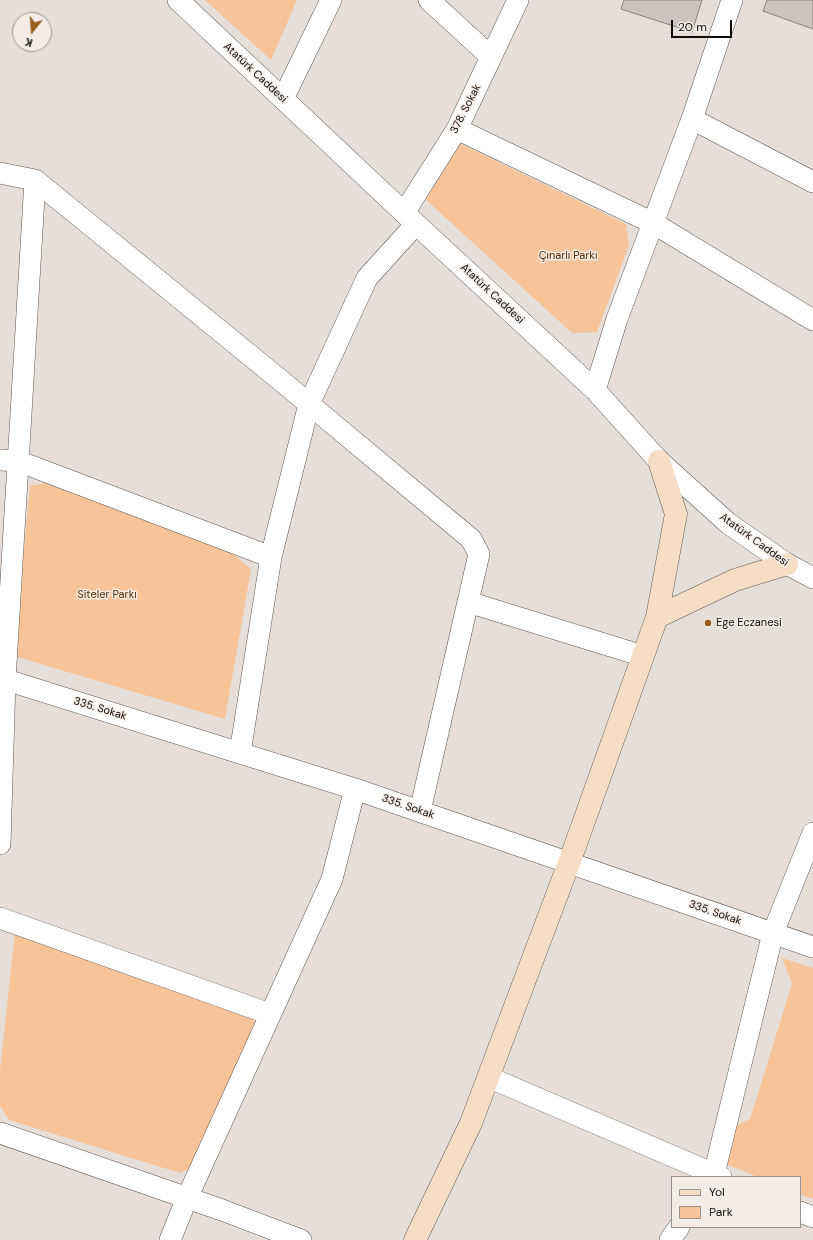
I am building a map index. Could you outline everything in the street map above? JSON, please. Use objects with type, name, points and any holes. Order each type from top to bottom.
[{"type":"street","name":"Atatürk Caddesi","points":[[178,0],[595,390],[659,461],[729,524],[787,564],[813,578]]},
{"type":"street","points":[[283,99],[331,0]]},
{"type":"street","points":[[429,0],[491,57]]},
{"type":"street","name":"378. Sokak","points":[[240,753],[271,557],[309,404],[367,278],[410,218],[456,129],[518,0]]},
{"type":"street","points":[[595,390],[617,319],[692,119],[732,0]]},
{"type":"street","points":[[692,119],[813,182]]},
{"type":"street","points":[[456,129],[653,223],[813,320]]},
{"type":"street","points":[[0,173],[35,180],[309,404],[471,539],[479,554],[420,811]]},
{"type":"street","points":[[0,844],[9,460],[35,180]]},
{"type":"street","points":[[9,460],[271,557]]},
{"type":"street","points":[[415,1240],[470,1123],[488,1077],[569,863],[657,617],[676,514],[659,461]]},
{"type":"street","points":[[657,617],[735,580],[787,564]]},
{"type":"street","points":[[468,602],[643,656]]},
{"type":"street","name":"335. Sokak","points":[[3,679],[355,789],[813,947]]},
{"type":"street","points":[[170,1240],[187,1198],[332,879],[355,789]]},
{"type":"street","points":[[488,1077],[716,1176],[773,933],[813,833]]},
{"type":"street","points":[[0,918],[270,1014]]},
{"type":"street","points":[[0,1133],[222,1210],[301,1240]]},
{"type":"street","points":[[801,1212],[813,1217]]},
{"type":"street","points":[[670,1240],[678,1228]]},
{"type":"green space","points":[[205,0],[297,0],[271,60]]},
{"type":"green space","name":"Çınarlı Parkı","points":[[461,144],[626,224],[629,245],[597,332],[572,333],[425,199],[452,145]]},
{"type":"green space","name":"Siteler Parkı","points":[[51,482],[233,554],[251,569],[225,719],[14,656],[30,486]]},
{"type":"green space","points":[[15,932],[263,1017],[190,1168],[180,1173],[9,1120],[0,1106],[0,1071]]},
{"type":"green space","points":[[782,958],[813,968],[813,1199],[801,1194],[801,1176],[756,1176],[723,1163],[731,1128],[750,1119],[792,984]]},
{"type":"building","points":[[624,0],[702,0],[692,32],[621,9]]},
{"type":"building","points":[[767,0],[813,0],[813,29],[763,11]]},
{"type":"place","name":"Ege Eczanesi","points":[[708,623]]}]
